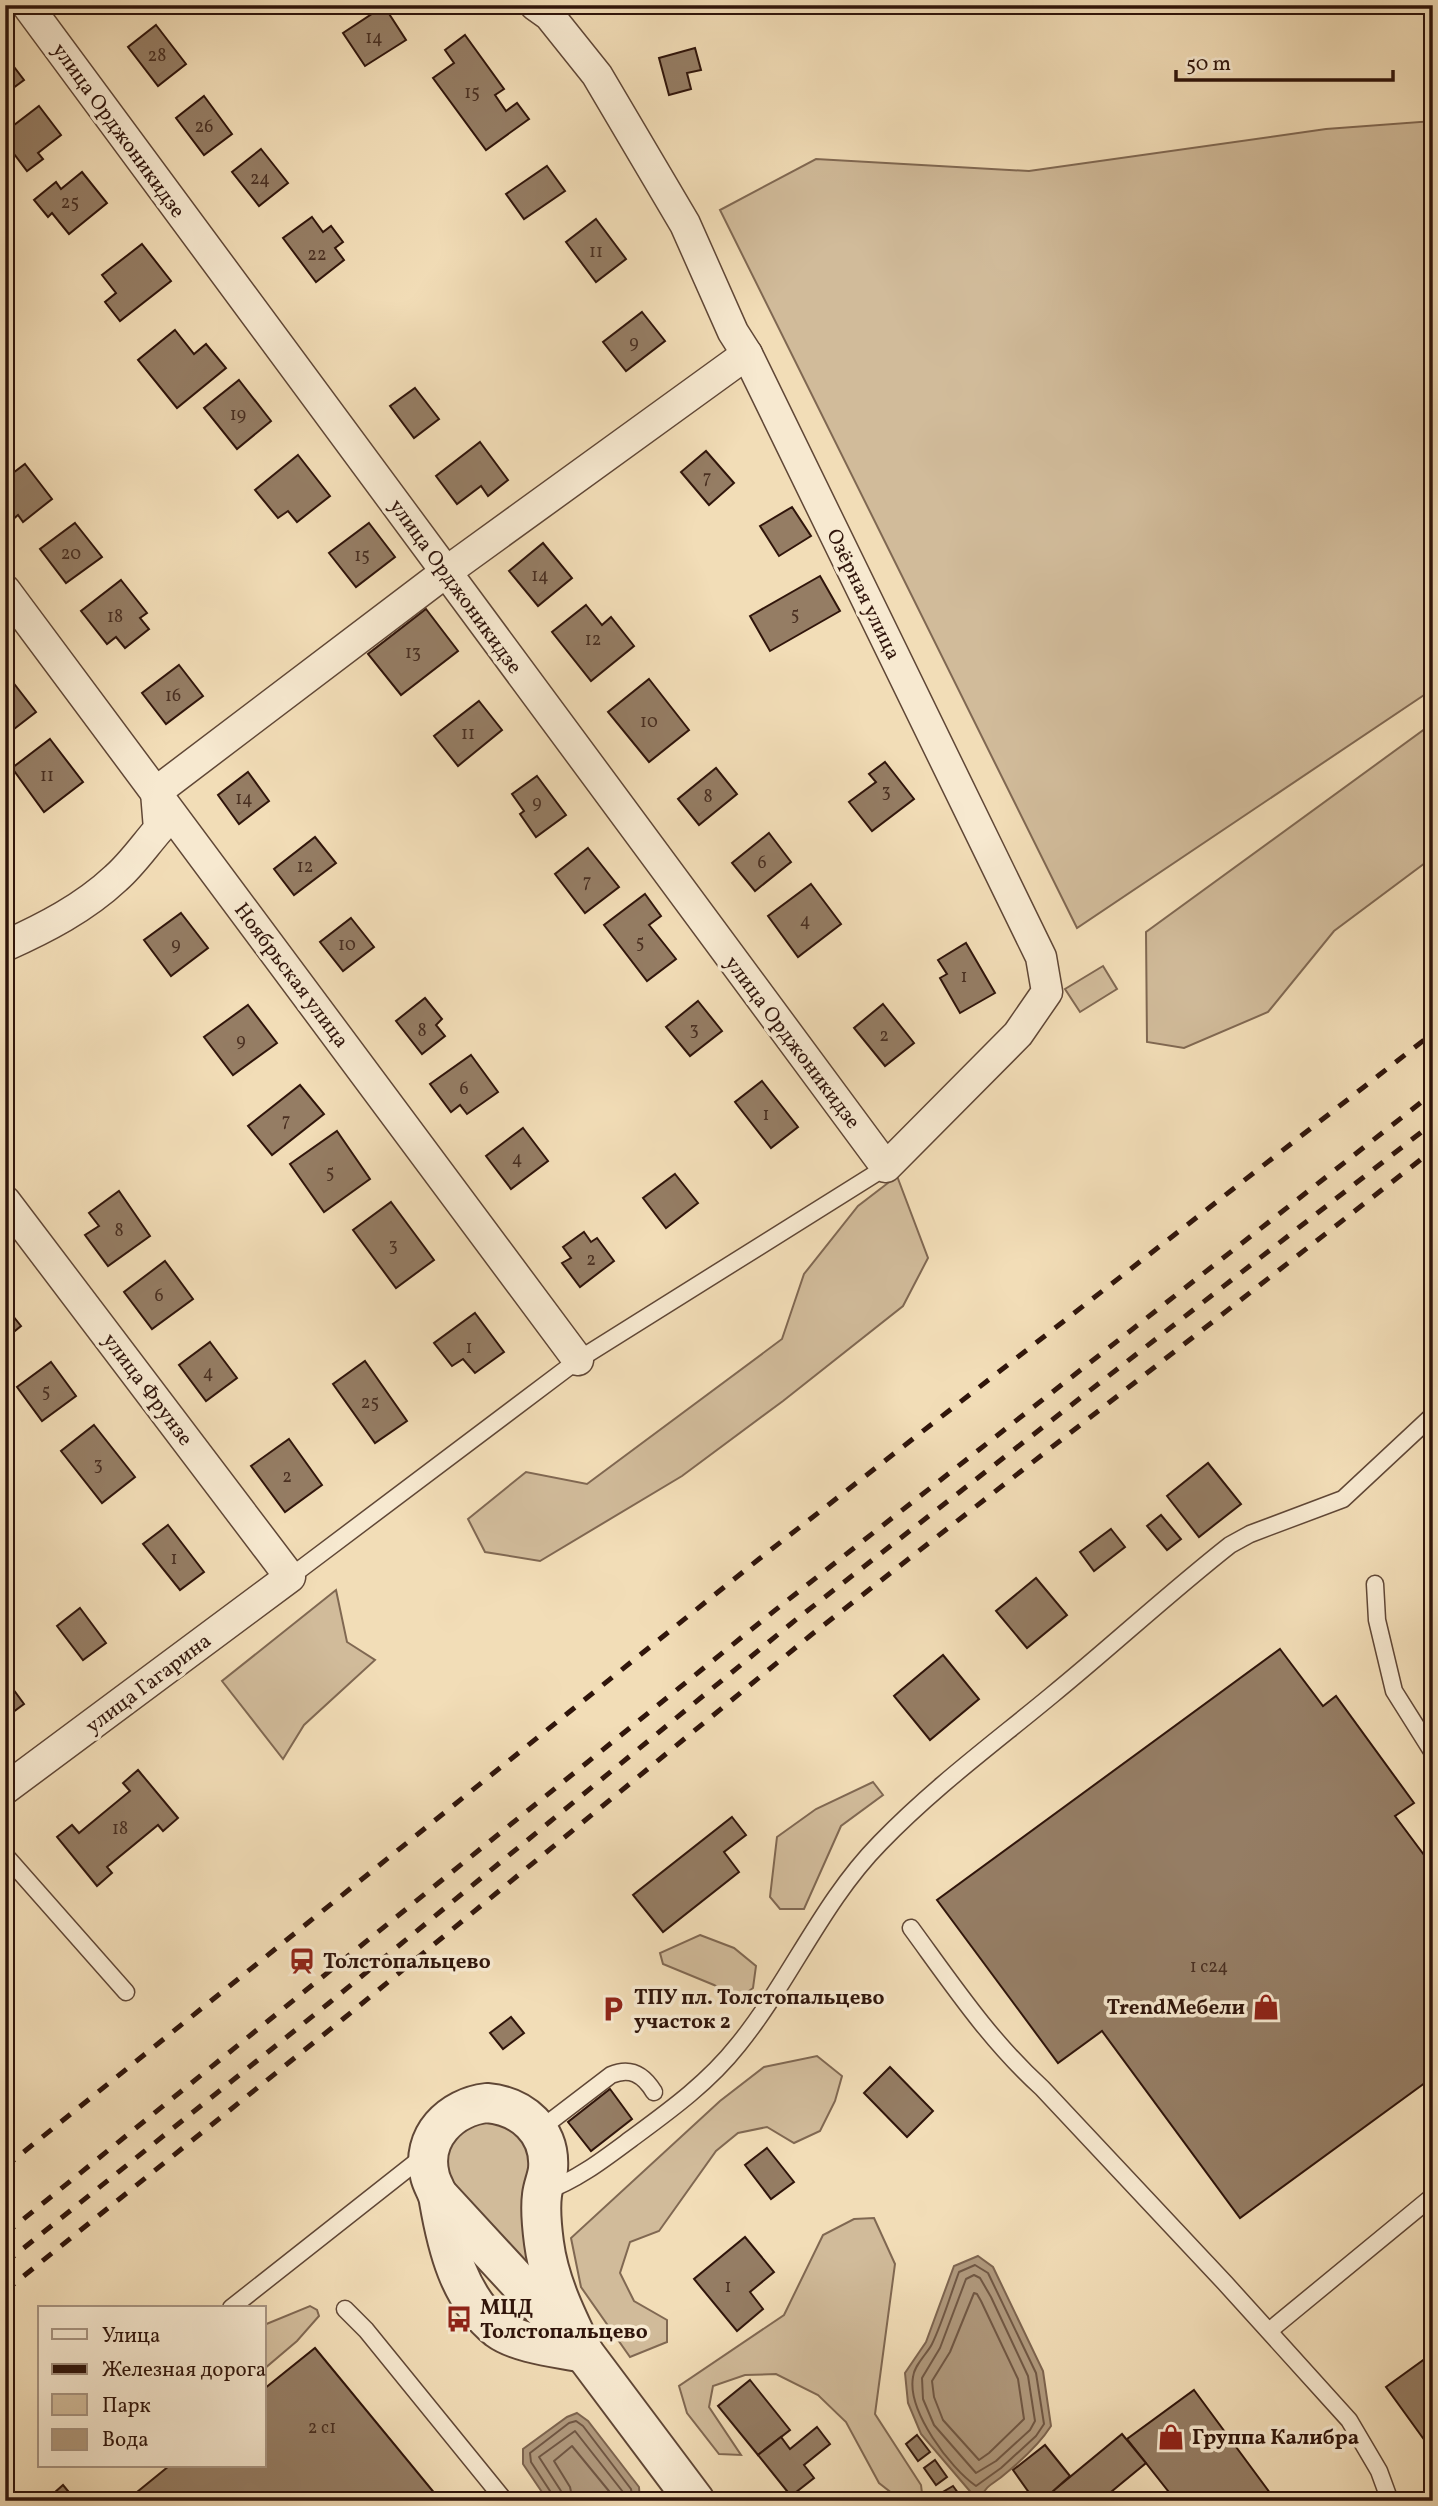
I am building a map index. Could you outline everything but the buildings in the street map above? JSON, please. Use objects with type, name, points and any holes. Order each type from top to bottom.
[{"type":"street","name":"улица Орджоникидзе","points":[[27,5],[886,1167]]},
{"type":"street","name":"Озёрная улица","points":[[535,5],[548,15],[597,75],[685,224],[733,332],[747,354],[1041,957],[1047,992],[1018,1034],[886,1167]]},
{"type":"street","points":[[5,947],[85,903],[119,876],[159,829],[156,792],[446,572],[747,354]]},
{"type":"street","name":"Ноябрьская улица","points":[[5,590],[578,1360]]},
{"type":"street","name":"улица Фрунзе","points":[[5,1201],[290,1577]]},
{"type":"street","name":"улица Гагарина","points":[[5,1789],[290,1577]]},
{"type":"street","points":[[584,2353],[550,2272],[544,2243],[542,2192],[548,2159],[539,2130],[529,2118],[516,2109],[502,2104],[472,2105],[446,2120],[436,2132],[430,2151],[430,2176],[438,2195],[584,2353],[695,2501]]},
{"type":"lane","points":[[290,1577],[578,1360],[886,1167]]},
{"type":"lane","points":[[542,2192],[564,2184],[597,2164],[676,2106],[710,2075],[753,2024],[846,1880],[881,1841],[960,1768],[1052,1695],[1230,1545],[1343,1499],[1432,1416]]},
{"type":"lane","points":[[1375,1584],[1377,1620],[1394,1691],[1433,1753]]},
{"type":"lane","points":[[5,1855],[126,1992]]},
{"type":"lane","points":[[911,1928],[1004,2052],[1042,2088],[1349,2420],[1379,2471],[1390,2501]]},
{"type":"lane","points":[[539,2130],[611,2075],[623,2070],[632,2070],[654,2092]]},
{"type":"lane","points":[[234,2306],[430,2151]]},
{"type":"lane","points":[[1269,2331],[1433,2196]]},
{"type":"lane","points":[[345,2309],[366,2330],[505,2501]]},
{"type":"green space","points":[[1433,121],[1433,689],[1077,928],[720,210],[816,159],[1029,171],[1326,129]]},
{"type":"green space","points":[[1433,723],[1433,857],[1334,931],[1268,1012],[1184,1048],[1147,1042],[1146,932]]},
{"type":"green space","points":[[1103,966],[1117,989],[1080,1012],[1065,989]]},
{"type":"green space","points":[[897,1176],[928,1258],[903,1306],[783,1401],[682,1476],[540,1561],[485,1552],[468,1519],[526,1472],[587,1484],[782,1339],[804,1274],[858,1206]]},
{"type":"green space","points":[[336,1590],[347,1642],[375,1660],[304,1725],[283,1759],[222,1681]]},
{"type":"green space","points":[[873,1782],[883,1795],[841,1826],[804,1909],[780,1909],[770,1897],[777,1837],[816,1809]]},
{"type":"green space","points":[[700,1935],[734,1948],[756,1966],[753,1988],[738,1999],[714,1985],[663,1964],[660,1953]]},
{"type":"green space","points":[[817,2056],[842,2076],[835,2101],[820,2131],[794,2143],[767,2127],[738,2133],[716,2151],[659,2231],[630,2242],[620,2273],[634,2301],[667,2320],[667,2342],[630,2357],[581,2287],[571,2238],[720,2101],[764,2067]]},
{"type":"green space","points":[[484,2115],[530,2137],[544,2289],[439,2176],[438,2150]]},
{"type":"green space","points":[[874,2218],[895,2264],[875,2414],[921,2485],[923,2501],[902,2501],[879,2483],[846,2422],[818,2395],[776,2374],[745,2375],[713,2386],[709,2407],[741,2455],[719,2454],[687,2413],[679,2386],[784,2315],[823,2235],[854,2219]]},
{"type":"green space","points":[[310,2306],[317,2310],[319,2316],[297,2341],[266,2367],[266,2324]]},
{"type":"water","points":[[978,2256],[993,2267],[1043,2371],[1051,2426],[1030,2452],[988,2487],[981,2497],[974,2496],[921,2434],[908,2403],[905,2373],[926,2342],[954,2266]]},
{"type":"water","points":[[577,2413],[588,2421],[639,2487],[640,2501],[548,2501],[523,2464],[523,2449],[567,2417]]},
{"type":"railway","points":[[5,2167],[759,1559],[1433,1033]]},
{"type":"railway","points":[[5,2234],[784,1603],[1433,1093]]},
{"type":"railway","points":[[5,2263],[329,2003],[798,1618],[1433,1123]]},
{"type":"railway","points":[[5,2291],[343,2019],[811,1635],[1433,1150]]},
{"type":"place","name":"Толстопальцево","points":[[302,1961]]},
{"type":"place","name":"TrendМебели","points":[[1266,2007]]},
{"type":"place","name":"ТПУ пл. Толстопальцево участок 2","points":[[613,2009]]},
{"type":"place","name":"МЦД Толстопальцево","points":[[459,2319]]},
{"type":"place","name":"Группа Калибра","points":[[1171,2437]]}]
